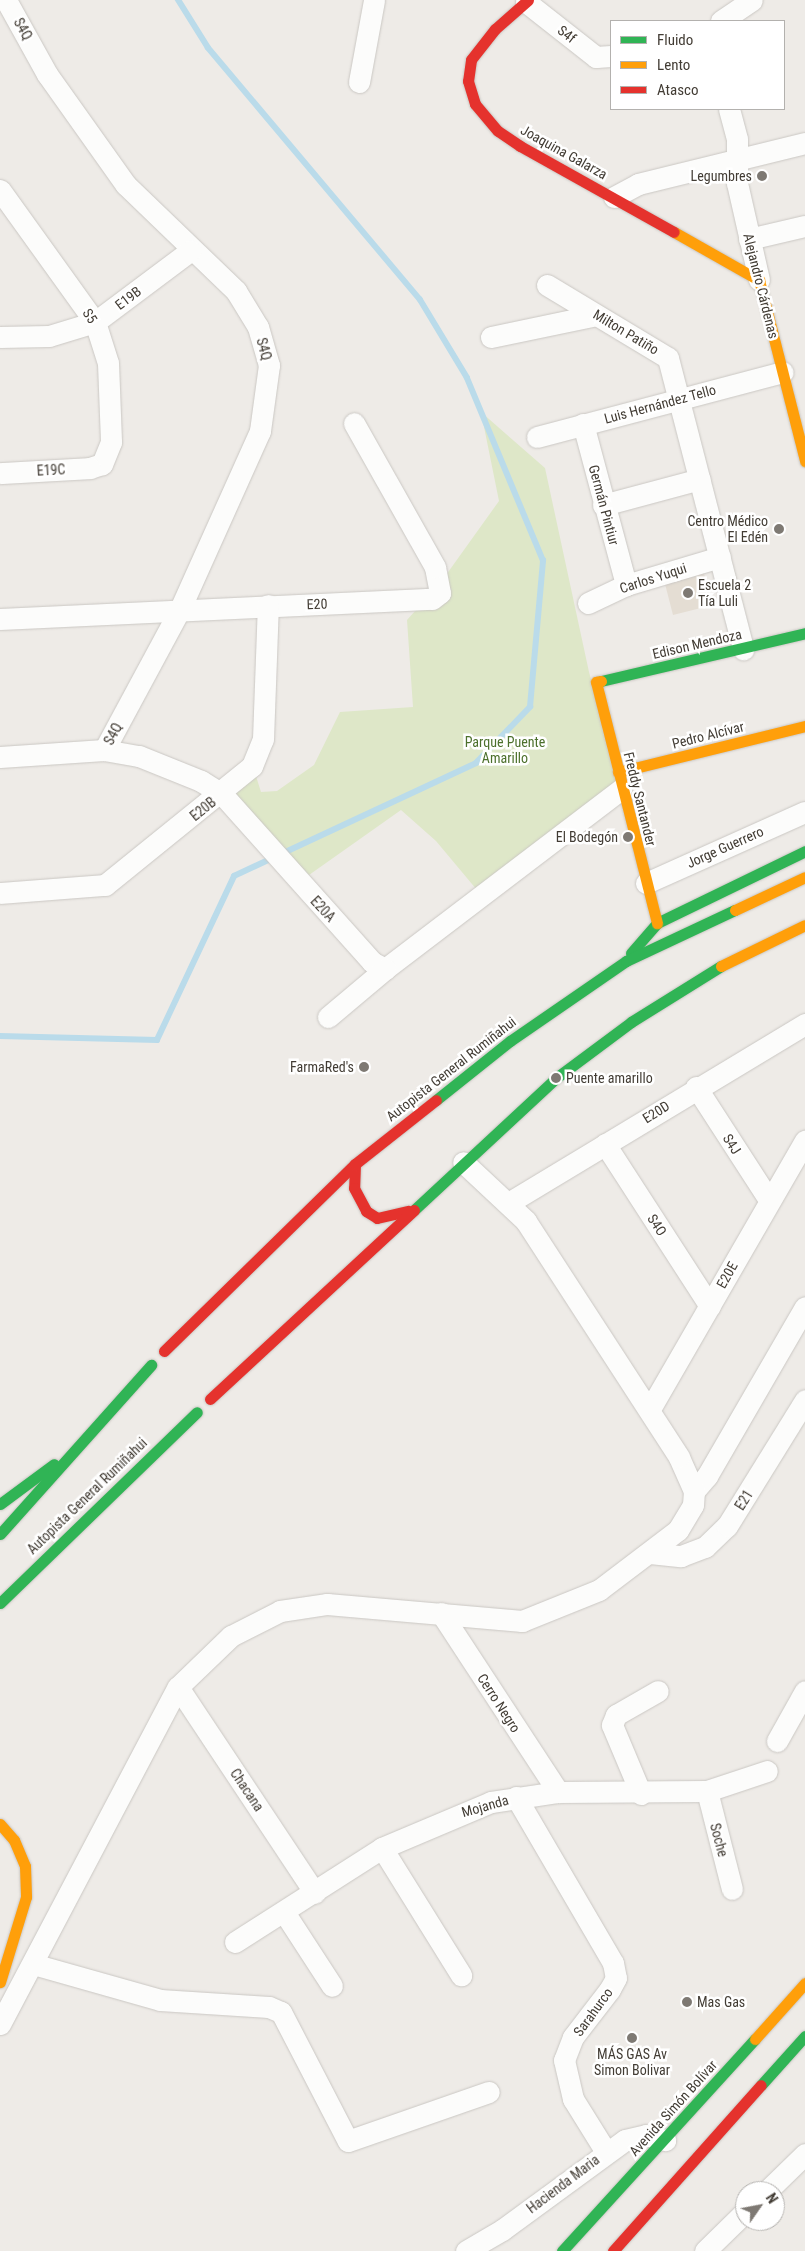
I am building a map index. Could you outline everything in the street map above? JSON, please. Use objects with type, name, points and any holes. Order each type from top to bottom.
[{"type":"main road","name":"Joaquina Galarza","points":[[527,1],[475,52],[468,75],[471,96],[483,115],[507,138],[759,280]]},
{"type":"main road","name":"Alejandro Cárdenas","points":[[759,280],[783,372],[799,407],[805,461]]},
{"type":"main road","name":"Edison Mendoza","points":[[596,682],[805,633]]},
{"type":"main road","name":"Freddy Santander","points":[[596,682],[619,781],[657,923]]},
{"type":"main road","name":"Pedro Alcívar","points":[[619,781],[805,726]]},
{"type":"main road","points":[[626,961],[638,939],[657,923],[805,851]]},
{"type":"main road","name":"Autopista General Rumiñahui","points":[[164,1351],[355,1164],[510,1041],[626,961],[805,877]]},
{"type":"main road","points":[[210,1399],[408,1211],[550,1084],[630,1022],[710,972],[805,925]]},
{"type":"main road","points":[[355,1164],[354,1188],[366,1211],[377,1218],[408,1211]]},
{"type":"main road","points":[[0,1534],[151,1365]]},
{"type":"main road","name":"Autopista General Rumiñahui","points":[[0,1602],[197,1412]]},
{"type":"main road","points":[[0,1504],[83,1442]]},
{"type":"main road","points":[[0,1824],[14,1840],[25,1866],[26,1896],[8,1988]]},
{"type":"main road","name":"Avenida Simón Bolívar","points":[[562,2251],[665,2140],[805,1983]]},
{"type":"main road","points":[[613,2251],[805,2036]]},
{"type":"street","name":"S4Q","points":[[6,0],[47,74],[126,185],[190,251],[236,291],[258,326],[269,365],[260,431],[180,611],[104,750]]},
{"type":"street","points":[[359,82],[374,0]]},
{"type":"street","points":[[722,20],[752,0]]},
{"type":"street","name":"S4f","points":[[527,1],[596,56],[610,56]]},
{"type":"street","name":"Alejandro Cárdenas","points":[[729,110],[737,139],[736,159],[749,239],[759,280]]},
{"type":"street","points":[[614,197],[638,184],[805,143]]},
{"type":"street","name":"S5","points":[[0,190],[95,322],[108,363],[111,442],[102,464]]},
{"type":"street","points":[[749,239],[805,226]]},
{"type":"street","name":"E19B","points":[[0,337],[49,336],[95,322],[190,251]]},
{"type":"street","name":"Milton Patiño","points":[[547,285],[668,358],[680,398],[743,649]]},
{"type":"street","points":[[490,337],[596,315]]},
{"type":"street","name":"Luis Hernández Tello","points":[[537,437],[783,372]]},
{"type":"street","name":"E20","points":[[0,619],[268,605],[418,601],[440,593],[435,567],[354,423]]},
{"type":"street","name":"Germán Pintiur","points":[[583,424],[603,505],[626,585]]},
{"type":"street","name":"E19C","points":[[0,473],[102,464]]},
{"type":"street","points":[[603,505],[700,479]]},
{"type":"street","name":"Carlos Yuqui","points":[[588,604],[626,585],[720,558]]},
{"type":"street","name":"E20B","points":[[0,893],[105,885],[224,797],[260,754],[268,605]]},
{"type":"street","name":"E20A","points":[[0,757],[104,750],[139,756],[202,781],[224,797],[282,865],[372,962],[386,969]]},
{"type":"street","points":[[328,1017],[619,781]]},
{"type":"street","name":"Jorge Guerrero","points":[[646,883],[805,812]]},
{"type":"street","name":"E20D","points":[[510,1202],[696,1087],[805,1024]]},
{"type":"street","name":"S4J","points":[[696,1087],[769,1200]]},
{"type":"street","name":"E20E","points":[[650,1409],[805,1140]]},
{"type":"street","name":"S4O","points":[[605,1144],[710,1306]]},
{"type":"street","points":[[0,2009],[8,1988],[33,1964],[178,1687],[231,1636],[280,1611],[327,1604],[522,1621],[579,1601],[650,1552],[678,1530],[693,1505],[694,1490],[650,1409],[526,1221],[510,1202],[463,1162]]},
{"type":"street","points":[[694,1490],[707,1476],[805,1307]]},
{"type":"street","name":"E21","points":[[650,1552],[682,1556],[705,1547],[727,1526],[805,1401]]},
{"type":"street","name":"Cerro Negro","points":[[441,1613],[558,1792]]},
{"type":"street","name":"Chacana","points":[[178,1687],[315,1893]]},
{"type":"street","points":[[640,1794],[612,1725],[616,1716],[658,1691]]},
{"type":"street","points":[[777,1741],[805,1691]]},
{"type":"street","name":"Mojanda","points":[[235,1942],[315,1893],[382,1848],[454,1815],[516,1797],[558,1792],[640,1794],[707,1791],[767,1771]]},
{"type":"street","name":"Soche","points":[[707,1791],[732,1889]]},
{"type":"street","name":"Sarahurco","points":[[516,1797],[613,1964],[616,1978],[610,1989],[573,2037],[564,2060],[573,2099],[606,2152]]},
{"type":"street","points":[[382,1848],[461,1975]]},
{"type":"street","points":[[284,1912],[332,1986]]},
{"type":"street","points":[[33,1964],[160,2000],[269,2007],[281,2012],[348,2141],[489,2092]]},
{"type":"street","points":[[0,2024],[8,1988]]},
{"type":"street","name":"Hacienda Maria","points":[[466,2251],[502,2230],[606,2152],[625,2140],[646,2136],[665,2140]]},
{"type":"street","points":[[777,2181],[805,2154]]},
{"type":"street","points":[[705,2251],[735,2222]]},
{"type":"shaded area","name":"Escuela 2 Tía Luli","points":[[703,570],[713,605],[673,615],[664,580]]},
{"type":"green space","name":"Parque Puente Amarillo","points":[[481,412],[545,468],[589,672],[621,789],[482,896],[436,841],[401,810],[309,875],[230,794],[255,773],[261,792],[277,791],[314,765],[340,712],[413,707],[407,620],[441,582],[499,501]]},
{"type":"waterway","points":[[0,1036],[157,1040],[234,876],[476,763],[530,707],[543,561],[467,378],[420,300],[208,48],[178,0]]},
{"type":"traffic: fast","points":[[601,681],[805,633]]},
{"type":"traffic: fast","points":[[631,953],[657,923],[805,851]]},
{"type":"traffic: fast","points":[[436,1100],[510,1041],[626,961],[735,910]]},
{"type":"traffic: fast","points":[[414,1210],[556,1078],[631,1022],[721,966]]},
{"type":"traffic: fast","points":[[0,1534],[151,1365]]},
{"type":"traffic: fast","points":[[0,1603],[197,1412]]},
{"type":"traffic: fast","points":[[0,1504],[54,1464]]},
{"type":"traffic: fast","points":[[761,2085],[805,2036]]},
{"type":"traffic: fast","points":[[562,2251],[755,2039]]},
{"type":"traffic: slow","points":[[674,232],[759,280],[805,461]]},
{"type":"traffic: slow","points":[[601,681],[596,682],[657,923]]},
{"type":"traffic: slow","points":[[618,772],[805,726]]},
{"type":"traffic: slow","points":[[735,910],[805,877]]},
{"type":"traffic: slow","points":[[721,966],[805,925]]},
{"type":"traffic: slow","points":[[0,1824],[14,1840],[25,1866],[26,1897],[0,1982]]},
{"type":"traffic: slow","points":[[755,2039],[805,1983]]},
{"type":"traffic: jam","points":[[528,0],[495,29],[471,60],[468,81],[475,104],[498,131],[520,146],[674,232]]},
{"type":"traffic: jam","points":[[164,1351],[355,1164],[436,1100]]},
{"type":"traffic: jam","points":[[355,1164],[354,1188],[366,1211],[377,1218],[408,1211]]},
{"type":"traffic: jam","points":[[210,1399],[414,1210]]},
{"type":"traffic: jam","points":[[613,2251],[761,2085]]},
{"type":"place","name":"Legumbres","points":[[762,176]]},
{"type":"place","name":"Centro Médico El Edén","points":[[779,529]]},
{"type":"place","name":"Escuela 2 Tía Luli","points":[[688,593]]},
{"type":"place","name":"El Bodegón","points":[[628,837]]},
{"type":"place","name":"FarmaRed's","points":[[364,1067]]},
{"type":"place","name":"Puente amarillo","points":[[556,1078]]},
{"type":"place","name":"Mas Gas","points":[[687,2002]]},
{"type":"place","name":"MÁS GAS Av Simon Bolivar","points":[[632,2038]]}]
